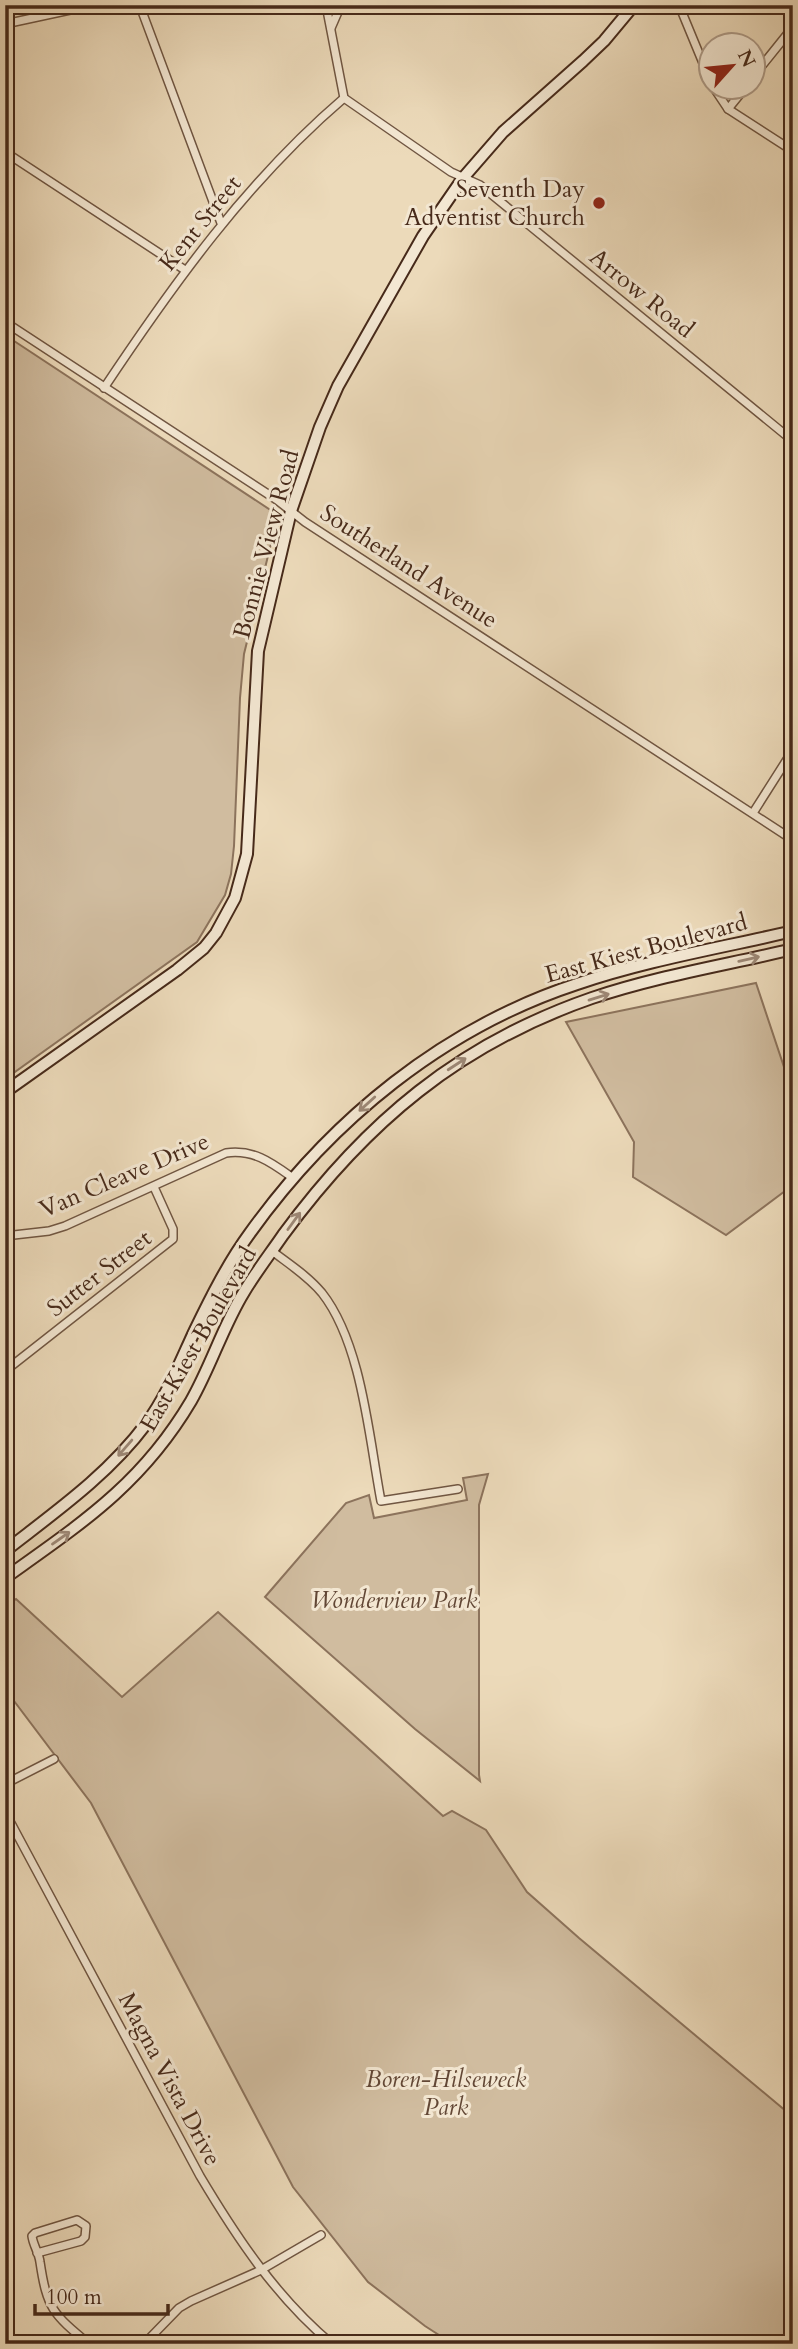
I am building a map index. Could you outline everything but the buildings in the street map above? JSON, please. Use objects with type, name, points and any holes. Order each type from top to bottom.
[{"type":"main road","name":"Bonnie View Road","points":[[5,1092],[177,970],[204,948],[227,915],[240,886],[247,854],[258,651],[291,511],[320,427],[338,386],[423,236],[463,178],[503,132],[590,54],[634,5]]},
{"type":"main road","name":"East Kiest Boulevard","points":[[5,1551],[99,1477],[147,1423],[167,1390],[212,1295],[249,1234],[293,1178],[349,1120],[391,1083],[463,1034],[578,983],[793,930]]},
{"type":"main road","name":"East Kiest Boulevard","points":[[5,1578],[114,1497],[147,1464],[165,1442],[192,1399],[243,1292],[307,1204],[376,1126],[454,1065],[535,1020],[596,997],[793,949]]},
{"type":"main road","points":[[527,1004],[535,1020]]},
{"type":"street","points":[[5,24],[69,8],[149,5]]},
{"type":"street","points":[[326,5],[344,98]]},
{"type":"street","points":[[330,29],[341,5]]},
{"type":"street","points":[[679,5],[696,46]]},
{"type":"street","points":[[140,6],[221,223]]},
{"type":"street","points":[[766,61],[793,27]]},
{"type":"street","name":"Arrow Road","points":[[344,98],[402,139],[463,178],[480,185],[793,441]]},
{"type":"street","name":"Kent Street","points":[[104,388],[185,270],[221,223],[275,165],[344,98]]},
{"type":"street","points":[[723,102],[728,109],[793,151]]},
{"type":"street","points":[[728,109],[734,102]]},
{"type":"street","points":[[5,152],[185,270]]},
{"type":"street","name":"Southerland Avenue","points":[[5,322],[793,840]]},
{"type":"street","points":[[753,813],[793,750]]},
{"type":"street","name":"Van Cleave Drive","points":[[5,1236],[49,1231],[65,1226],[226,1153],[238,1151],[265,1159],[293,1178]]},
{"type":"street","name":"Sutter Street","points":[[5,1371],[173,1239],[173,1229],[154,1187]]},
{"type":"street","points":[[272,1251],[304,1275],[322,1293],[350,1345],[381,1501],[458,1489]]},
{"type":"street","points":[[5,1784],[54,1759]]},
{"type":"street","name":"Magna Vista Drive","points":[[5,1812],[200,2176],[229,2224],[261,2270],[301,2315],[332,2344]]},
{"type":"street","points":[[37,2253],[81,2241],[85,2237],[86,2226],[77,2220],[32,2236],[48,2301],[57,2316],[89,2344]]},
{"type":"street","points":[[144,2344],[179,2308],[261,2270],[321,2235]]},
{"type":"green space","points":[[5,335],[278,515],[244,654],[234,846],[231,874],[225,895],[197,942],[5,1079]]},
{"type":"green space","points":[[756,983],[793,1094],[793,1185],[726,1235],[633,1177],[634,1142],[566,1022]]},
{"type":"green space","name":"Wonderview Park","points":[[488,1474],[479,1505],[480,1781],[415,1729],[265,1597],[346,1503],[369,1495],[374,1518],[467,1500],[463,1478]]},
{"type":"green space","name":"Boren-Hilseweck Park","points":[[16,1599],[122,1697],[218,1612],[443,1816],[452,1811],[486,1830],[527,1892],[793,2117],[793,2344],[453,2344],[368,2282],[293,2187],[91,1803],[5,1689],[5,1607]]},
{"type":"place","name":"Seventh Day Adventist Church","points":[[599,203]]}]
